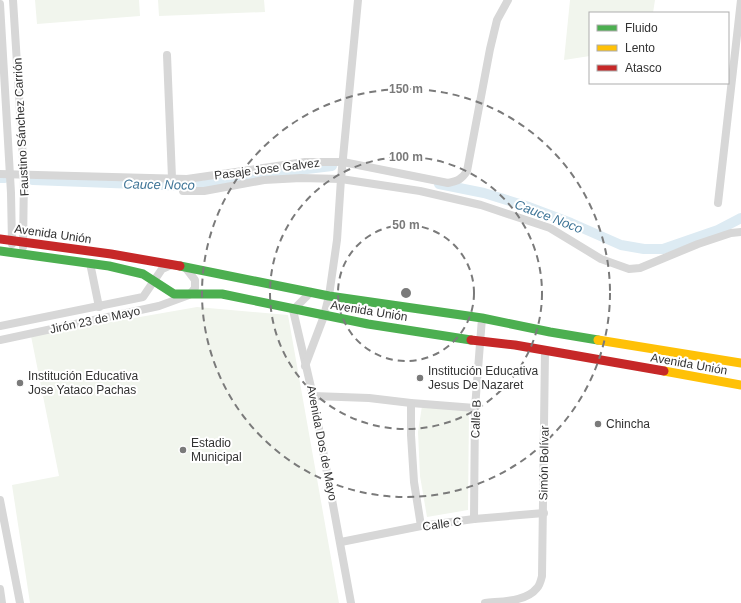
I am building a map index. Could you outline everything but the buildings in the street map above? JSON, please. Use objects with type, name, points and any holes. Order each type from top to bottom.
[{"type":"main road","name":"Avenida Unión","points":[[0,239],[111,254],[185,267],[329,296],[482,318],[550,332],[741,362]]},
{"type":"main road","name":"Avenida Unión","points":[[0,251],[109,266],[144,274],[174,294],[222,294],[324,316],[480,341],[516,345],[741,385]]},
{"type":"street","name":"Faustino Sánchez Carrión","points":[[13,0],[24,175],[24,242],[22,253]]},
{"type":"street","points":[[306,366],[324,316],[329,296],[337,240],[340,179],[343,162],[358,0]]},
{"type":"street","name":"Pasaje Jose Galvez","points":[[0,174],[187,179],[305,162],[343,162],[448,183],[456,182],[463,178],[467,171],[490,49],[497,20],[508,0]]},
{"type":"street","points":[[718,203],[741,0]]},
{"type":"street","name":"Faustino Sánchez Carrión","points":[[0,4],[11,193],[11,252]]},
{"type":"street","points":[[2,28],[15,28]]},
{"type":"street","points":[[168,55],[172,178]]},
{"type":"street","points":[[183,191],[204,191],[264,180],[301,178],[340,179],[420,191],[481,205],[550,228],[601,259],[629,269],[640,268],[698,244],[731,233],[741,232]]},
{"type":"street","points":[[90,263],[99,307]]},
{"type":"street","points":[[153,281],[162,269],[171,265]]},
{"type":"street","points":[[185,267],[195,280],[195,288],[189,295]]},
{"type":"street","name":"Jirón 23 de Mayo","points":[[0,326],[143,297],[153,281]]},
{"type":"street","points":[[293,310],[311,292]]},
{"type":"street","name":"Jirón 23 de Mayo","points":[[0,340],[159,306],[189,295]]},
{"type":"street","name":"Avenida Dos de Mayo","points":[[293,310],[313,396],[351,603]]},
{"type":"street","name":"Calle B","points":[[474,519],[476,408],[482,318]]},
{"type":"street","name":"Simón Bolívar","points":[[485,603],[520,598],[531,593],[538,587],[542,576],[545,351]]},
{"type":"street","points":[[313,396],[369,398],[476,408]]},
{"type":"street","points":[[411,403],[411,435],[414,482],[421,526]]},
{"type":"street","points":[[0,504],[20,603]]},
{"type":"street","name":"Calle C","points":[[341,542],[421,526],[474,519],[544,513]]},
{"type":"street","points":[[0,589],[2,603]]},
{"type":"shaded area","points":[[35,0],[139,0],[140,16],[37,24]]},
{"type":"shaded area","points":[[158,0],[264,0],[265,12],[159,16]]},
{"type":"shaded area","points":[[570,0],[655,0],[653,12],[589,12],[589,56],[564,60]]},
{"type":"shaded area","name":"Estadio Municipal","points":[[197,307],[288,315],[339,603],[30,603],[12,485],[59,476],[31,336]]},
{"type":"shaded area","points":[[422,406],[469,410],[468,510],[427,517],[420,476],[418,432]]},
{"type":"waterway","name":"Cauce Noco","points":[[33,180],[188,186],[205,185],[282,172],[332,166]]},
{"type":"waterway","name":"Cauce Noco","points":[[0,178],[5,178]]},
{"type":"waterway","name":"Cauce Noco","points":[[439,184],[484,193],[526,206],[571,223],[621,245],[644,249],[663,249],[718,230],[741,218]]},
{"type":"traffic: fast","points":[[0,251],[109,266],[143,274],[174,294],[222,294],[368,324],[471,340]]},
{"type":"traffic: fast","points":[[180,266],[329,296],[482,318],[598,340]]},
{"type":"traffic: slow","points":[[598,340],[741,363]]},
{"type":"traffic: slow","points":[[664,371],[741,385]]},
{"type":"traffic: jam","points":[[0,239],[111,254],[180,266]]},
{"type":"traffic: jam","points":[[471,340],[515,345],[664,371]]},
{"type":"place","name":"Institución Educativa Jesus De Nazaret","points":[[420,378]]},
{"type":"place","name":"Institución Educativa Jose Yataco Pachas","points":[[20,383]]},
{"type":"place","name":"Chincha","points":[[598,424]]},
{"type":"place","name":"Estadio Municipal","points":[[183,450]]}]
